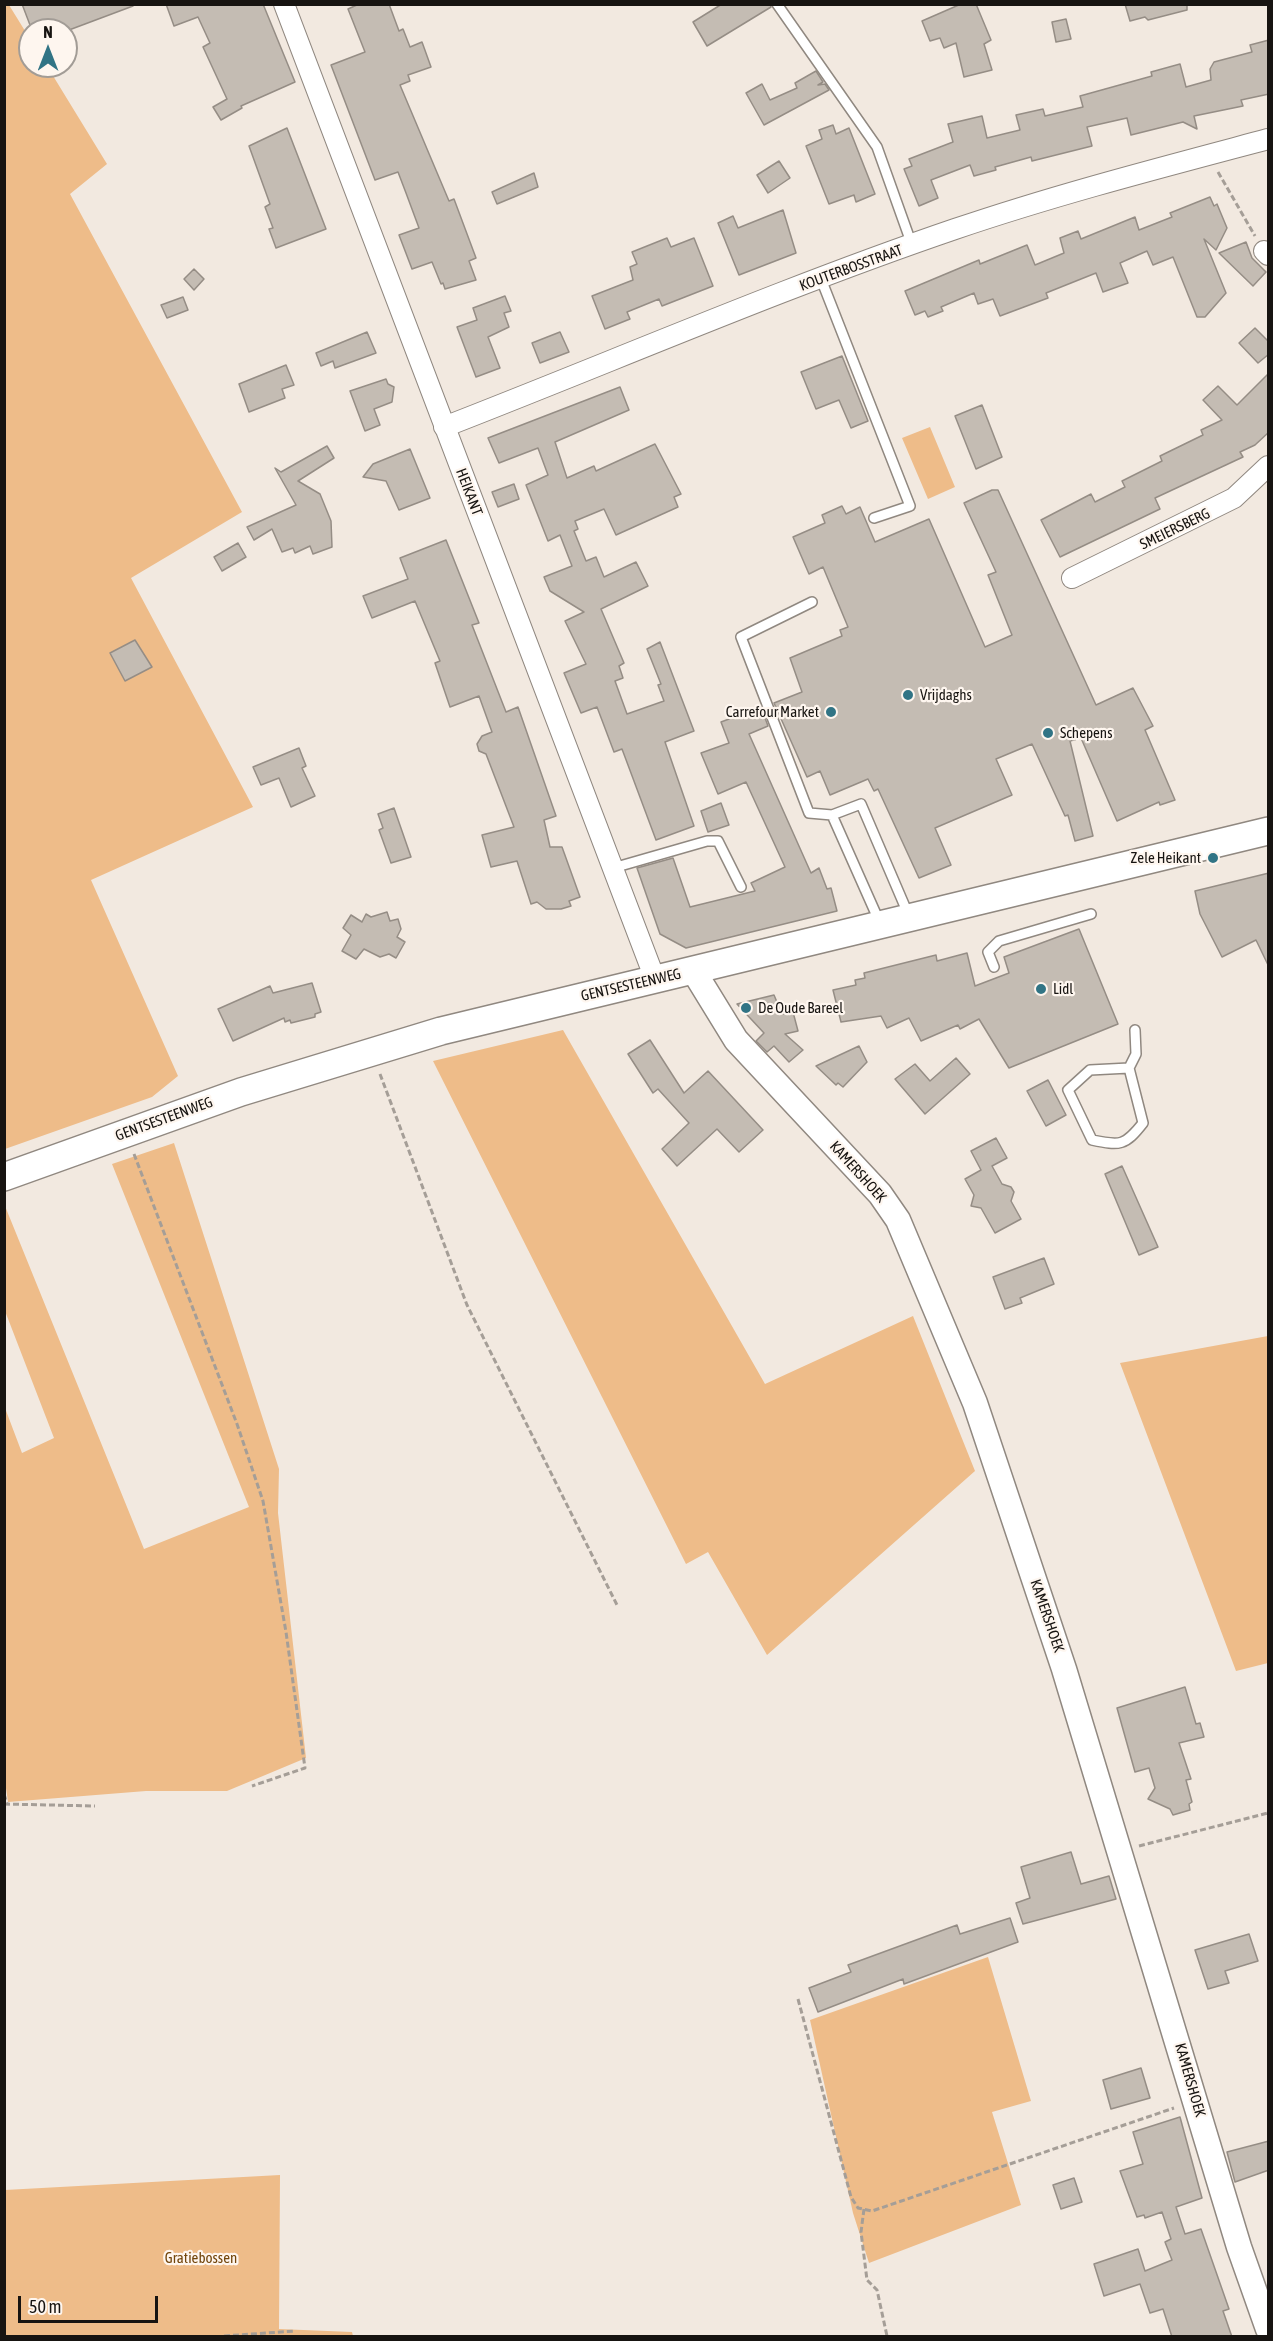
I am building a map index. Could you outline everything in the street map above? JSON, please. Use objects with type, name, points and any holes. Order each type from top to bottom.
[{"type":"main road","name":"GENTSESTEENWEG","points":[[4,1177],[241,1092],[441,1031],[1269,831]]},
{"type":"street","name":"HEIKANT","points":[[284,4],[655,979]]},
{"type":"street","name":"KOUTERBOSSTRAAT","points":[[444,428],[912,245],[1065,193],[1269,139]]},
{"type":"street","name":"SMEIERSBERG","points":[[1072,578],[1234,498],[1269,466]]},
{"type":"street","name":"KAMERSHOEK","points":[[693,970],[736,1040],[880,1194],[898,1221],[975,1403],[1064,1668],[1239,2247],[1269,2330]]},
{"type":"lane","points":[[777,4],[877,147],[912,245]]},
{"type":"lane","points":[[821,279],[910,506],[874,518]]},
{"type":"lane","points":[[812,602],[741,637],[809,813],[832,816],[861,804],[910,918]]},
{"type":"lane","points":[[832,816],[880,925]]},
{"type":"lane","points":[[613,868],[707,841],[718,842],[741,887]]},
{"type":"lane","points":[[994,967],[988,952],[999,941],[1091,914]]},
{"type":"lane","points":[[1129,1068],[1090,1070],[1068,1090],[1092,1140],[1115,1145],[1129,1140],[1143,1123],[1129,1068],[1136,1054],[1135,1030]]},
{"type":"path","points":[[1208,155],[1266,253]]},
{"type":"path","points":[[372,1052],[467,1305],[617,1605]]},
{"type":"path","points":[[126,1133],[237,1424],[263,1502],[286,1632],[305,1768],[252,1786]]},
{"type":"path","points":[[4,1794],[5,1803],[95,1806]]},
{"type":"path","points":[[1120,1851],[1269,1813]]},
{"type":"path","points":[[798,1999],[851,2197],[858,2208],[872,2211],[1196,2100]]},
{"type":"path","points":[[864,2209],[861,2232],[867,2280],[877,2290],[887,2337]]},
{"type":"path","points":[[224,2337],[295,2331]]},
{"type":"green space","points":[[4,5],[9,5],[18,20],[18,78],[54,78],[107,164],[70,194],[242,512],[131,578],[253,807],[91,880],[178,1076],[152,1097],[5,1149]]},
{"type":"green space","points":[[930,427],[955,487],[928,499],[902,438]]},
{"type":"green space","points":[[563,1030],[765,1384],[913,1316],[975,1471],[767,1655],[708,1552],[686,1564],[433,1061]]},
{"type":"green space","points":[[174,1143],[279,1469],[278,1513],[306,1758],[227,1791],[146,1791],[8,1802],[4,1774],[5,1408],[22,1453],[54,1438],[5,1311],[5,1206],[144,1549],[249,1507],[112,1164]]},
{"type":"green space","points":[[1268,1336],[1268,1663],[1236,1671],[1120,1363]]},
{"type":"green space","points":[[988,1957],[1031,2101],[992,2112],[1021,2205],[869,2263],[853,2213],[810,2020]]},
{"type":"green space","name":"Gratiebossen","points":[[280,2175],[279,2329],[352,2332],[353,2336],[5,2336],[5,2190]]},
{"type":"building","points":[[22,4],[132,4],[133,6],[78,27],[78,18],[27,18]]},
{"type":"building","points":[[166,4],[263,4],[295,82],[241,106],[242,108],[221,120],[213,107],[227,99],[203,47],[210,43],[198,17],[174,26]]},
{"type":"building","points":[[359,4],[389,4],[399,31],[403,29],[410,47],[422,42],[431,67],[408,75],[410,81],[400,85],[449,201],[454,199],[476,258],[469,261],[476,280],[445,289],[432,262],[412,269],[399,235],[419,228],[398,172],[375,180],[331,65],[365,52],[348,9]]},
{"type":"building","points":[[722,4],[770,4],[771,7],[707,46],[693,22]]},
{"type":"building","points":[[961,4],[976,4],[991,40],[984,44],[992,70],[964,77],[956,43],[944,48],[940,38],[930,41],[922,21]]},
{"type":"building","points":[[1125,4],[1187,4],[1187,10],[1148,20],[1145,17],[1130,21]]},
{"type":"building","points":[[1066,19],[1071,39],[1056,42],[1052,22]]},
{"type":"building","points":[[1269,40],[1269,94],[1241,100],[1243,106],[1194,116],[1197,129],[1183,122],[1131,135],[1127,118],[1087,127],[1092,146],[1032,161],[1031,157],[995,167],[996,170],[974,176],[970,165],[931,180],[938,198],[919,206],[904,169],[912,166],[909,159],[953,142],[948,124],[982,116],[987,138],[1020,130],[1016,115],[1043,109],[1045,116],[1083,107],[1080,96],[1152,76],[1151,72],[1180,64],[1186,87],[1211,80],[1210,69],[1214,62],[1252,52],[1250,45]]},
{"type":"building","points":[[816,71],[823,82],[818,85],[825,84],[829,90],[764,125],[746,93],[762,84],[770,100],[797,88],[795,83]]},
{"type":"building","points":[[833,125],[836,134],[849,128],[875,194],[856,202],[854,195],[829,204],[806,146],[822,139],[819,130]]},
{"type":"building","points":[[287,128],[326,229],[276,248],[269,229],[273,228],[265,207],[270,204],[249,146]]},
{"type":"building","points":[[779,161],[790,178],[768,193],[757,175]]},
{"type":"building","points":[[534,173],[538,187],[497,204],[492,192]]},
{"type":"building","points":[[1210,197],[1214,206],[1217,204],[1227,228],[1216,250],[1204,239],[1226,293],[1205,317],[1197,317],[1173,257],[1153,265],[1147,251],[1120,263],[1128,283],[1103,292],[1096,273],[1046,293],[1048,298],[1000,316],[993,299],[978,304],[974,293],[941,307],[943,311],[928,317],[925,311],[915,315],[905,291],[979,260],[980,264],[1027,245],[1035,265],[1064,253],[1060,238],[1078,231],[1081,239],[1135,217],[1139,230],[1172,217],[1170,213]]},
{"type":"building","points":[[783,210],[796,253],[739,275],[718,223],[733,216],[738,228]]},
{"type":"building","points":[[667,238],[671,247],[694,238],[713,286],[662,306],[659,299],[627,312],[630,319],[605,329],[592,296],[633,280],[630,267],[637,264],[632,252]]},
{"type":"building","points":[[1246,242],[1252,258],[1266,272],[1253,286],[1219,253]]},
{"type":"building","points":[[194,269],[204,279],[194,290],[184,279]]},
{"type":"building","points":[[505,296],[511,311],[504,313],[509,327],[488,337],[500,368],[476,377],[457,327],[477,320],[473,308]]},
{"type":"building","points":[[183,297],[188,310],[167,318],[161,305]]},
{"type":"building","points":[[1255,328],[1269,342],[1269,354],[1258,363],[1239,343]]},
{"type":"building","points":[[367,332],[376,353],[335,368],[333,361],[321,366],[316,353]]},
{"type":"building","points":[[560,332],[569,352],[540,363],[532,343]]},
{"type":"building","points":[[842,356],[868,421],[851,428],[839,400],[816,409],[801,372]]},
{"type":"building","points":[[286,365],[294,385],[282,389],[285,398],[249,412],[239,384]]},
{"type":"building","points":[[1269,373],[1269,432],[1255,445],[1240,452],[1243,457],[1155,498],[1160,509],[1060,557],[1041,520],[1091,494],[1095,502],[1125,487],[1122,481],[1162,461],[1160,456],[1203,435],[1201,430],[1222,420],[1203,400],[1218,386],[1237,405]]},
{"type":"building","points":[[386,379],[388,384],[394,387],[392,402],[374,409],[380,425],[365,431],[350,391]]},
{"type":"building","points":[[620,387],[629,410],[555,442],[567,478],[594,466],[596,471],[655,444],[681,494],[674,497],[678,507],[616,535],[604,509],[575,521],[578,529],[574,531],[586,561],[596,557],[604,577],[636,562],[648,586],[601,609],[624,663],[619,666],[623,678],[615,681],[627,714],[664,701],[658,685],[661,684],[647,649],[660,642],[694,731],[665,742],[694,826],[656,840],[622,749],[614,752],[597,707],[581,713],[564,673],[586,664],[565,621],[584,612],[550,591],[544,577],[572,566],[560,535],[548,541],[526,485],[548,475],[538,448],[499,463],[488,438]]},
{"type":"building","points":[[982,405],[1002,457],[976,469],[955,416]]},
{"type":"building","points":[[327,446],[334,458],[298,481],[320,494],[331,521],[332,547],[313,554],[310,546],[295,553],[293,548],[282,552],[272,529],[254,540],[247,527],[296,505],[275,468],[281,472]]},
{"type":"building","points":[[410,449],[430,498],[399,510],[386,481],[363,477],[373,464]]},
{"type":"building","points":[[514,484],[519,499],[498,507],[492,492]]},
{"type":"building","points":[[992,490],[998,490],[1096,705],[1133,688],[1153,726],[1145,730],[1175,800],[1160,805],[1159,802],[1117,821],[1081,738],[1070,741],[1093,836],[1075,841],[1068,815],[1065,816],[1032,744],[996,759],[1012,795],[935,828],[951,865],[919,878],[878,789],[874,791],[868,779],[830,795],[820,771],[807,777],[774,703],[802,692],[790,658],[842,636],[840,630],[848,627],[823,567],[809,574],[793,537],[825,523],[822,515],[842,506],[846,514],[860,507],[875,542],[929,519],[985,647],[1012,635],[988,575],[996,572],[964,503]]},
{"type":"building","points":[[446,540],[479,623],[472,625],[506,712],[518,707],[556,816],[544,820],[550,847],[562,847],[580,897],[569,901],[571,906],[546,909],[537,902],[531,904],[517,861],[491,867],[482,835],[514,827],[486,754],[479,751],[477,744],[482,736],[492,732],[479,696],[450,707],[435,663],[440,661],[415,601],[372,618],[363,596],[408,579],[400,558]]},
{"type":"building","points":[[238,543],[246,557],[222,571],[214,557]]},
{"type":"building","points":[[135,640],[152,667],[125,681],[110,653]]},
{"type":"building","points":[[761,707],[768,726],[749,734],[811,873],[819,868],[827,889],[831,888],[837,911],[686,948],[660,934],[637,868],[673,858],[690,907],[755,891],[751,883],[785,867],[746,782],[718,794],[701,753],[729,743],[721,722]]},
{"type":"building","points":[[299,748],[306,766],[302,768],[315,796],[291,807],[279,778],[261,785],[253,767]]},
{"type":"building","points":[[721,803],[729,825],[708,832],[701,811]]},
{"type":"building","points":[[394,808],[411,857],[391,863],[379,830],[383,828],[378,814]]},
{"type":"building","points":[[1269,873],[1269,967],[1256,940],[1222,957],[1200,914],[1195,891]]},
{"type":"building","points":[[387,912],[390,921],[398,919],[401,929],[397,937],[405,942],[396,958],[389,954],[380,957],[364,949],[356,959],[342,951],[351,935],[343,928],[351,915],[362,922],[366,914],[371,917]]},
{"type":"building","points":[[1079,929],[1118,1024],[1009,1068],[979,1019],[960,1029],[958,1025],[921,1041],[909,1018],[887,1028],[881,1016],[841,1022],[833,990],[856,985],[855,980],[865,978],[864,973],[936,955],[937,961],[967,953],[975,986],[1009,973],[1004,957]]},
{"type":"building","points":[[312,983],[321,1012],[315,1014],[315,1017],[291,1023],[290,1020],[285,1022],[284,1018],[233,1041],[218,1009],[270,986],[273,993]]},
{"type":"building","points":[[774,995],[782,1014],[793,1012],[798,1031],[785,1034],[803,1050],[789,1062],[774,1046],[767,1052],[756,1041],[764,1033],[737,1004]]},
{"type":"building","points":[[650,1040],[684,1093],[708,1071],[763,1130],[739,1152],[717,1129],[677,1166],[662,1149],[689,1123],[658,1089],[653,1093],[628,1054]]},
{"type":"building","points":[[859,1046],[867,1062],[843,1087],[838,1083],[836,1085],[816,1066]]},
{"type":"building","points":[[956,1058],[970,1074],[925,1114],[895,1079],[915,1064],[930,1081]]},
{"type":"building","points":[[1048,1080],[1066,1115],[1046,1126],[1027,1091]]},
{"type":"building","points":[[996,1138],[1007,1158],[992,1166],[1002,1184],[1011,1187],[1014,1192],[1011,1201],[1021,1219],[995,1233],[981,1208],[971,1206],[974,1195],[965,1179],[981,1170],[971,1151]]},
{"type":"building","points":[[1122,1166],[1158,1247],[1139,1255],[1105,1174]]},
{"type":"building","points":[[1044,1258],[1054,1284],[1020,1298],[1022,1303],[1005,1309],[993,1277]]},
{"type":"building","points":[[1185,1687],[1196,1724],[1200,1723],[1204,1737],[1179,1743],[1191,1779],[1186,1780],[1192,1802],[1189,1804],[1190,1810],[1173,1815],[1170,1809],[1148,1799],[1155,1788],[1149,1768],[1135,1772],[1117,1708]]},
{"type":"building","points":[[1071,1852],[1081,1884],[1109,1876],[1116,1899],[1023,1924],[1016,1903],[1030,1898],[1021,1867]]},
{"type":"building","points":[[1010,1918],[1018,1942],[904,1984],[903,1979],[818,2012],[809,1988],[851,1972],[848,1965],[957,1925],[960,1934]]},
{"type":"building","points":[[1249,1934],[1258,1961],[1225,1971],[1229,1983],[1208,1989],[1195,1950]]},
{"type":"building","points":[[1141,2068],[1150,2098],[1111,2109],[1103,2080]]},
{"type":"building","points":[[1180,2117],[1202,2198],[1176,2207],[1185,2234],[1201,2229],[1229,2309],[1223,2311],[1232,2337],[1172,2337],[1163,2309],[1150,2313],[1140,2284],[1104,2296],[1094,2264],[1138,2249],[1145,2271],[1172,2260],[1165,2242],[1171,2239],[1162,2212],[1145,2218],[1144,2215],[1137,2217],[1120,2171],[1143,2164],[1133,2132]]},
{"type":"building","points":[[1269,2141],[1269,2170],[1235,2182],[1227,2152]]},
{"type":"building","points":[[1074,2178],[1082,2202],[1061,2209],[1053,2185]]},
{"type":"place","name":"Vrijdaghs","points":[[908,695]]},
{"type":"place","name":"Carrefour Market","points":[[831,712]]},
{"type":"place","name":"Schepens","points":[[1048,733]]},
{"type":"place","name":"Zele Heikant","points":[[1213,858]]},
{"type":"place","name":"Lidl","points":[[1041,989]]},
{"type":"place","name":"De Oude Bareel","points":[[746,1008]]}]
